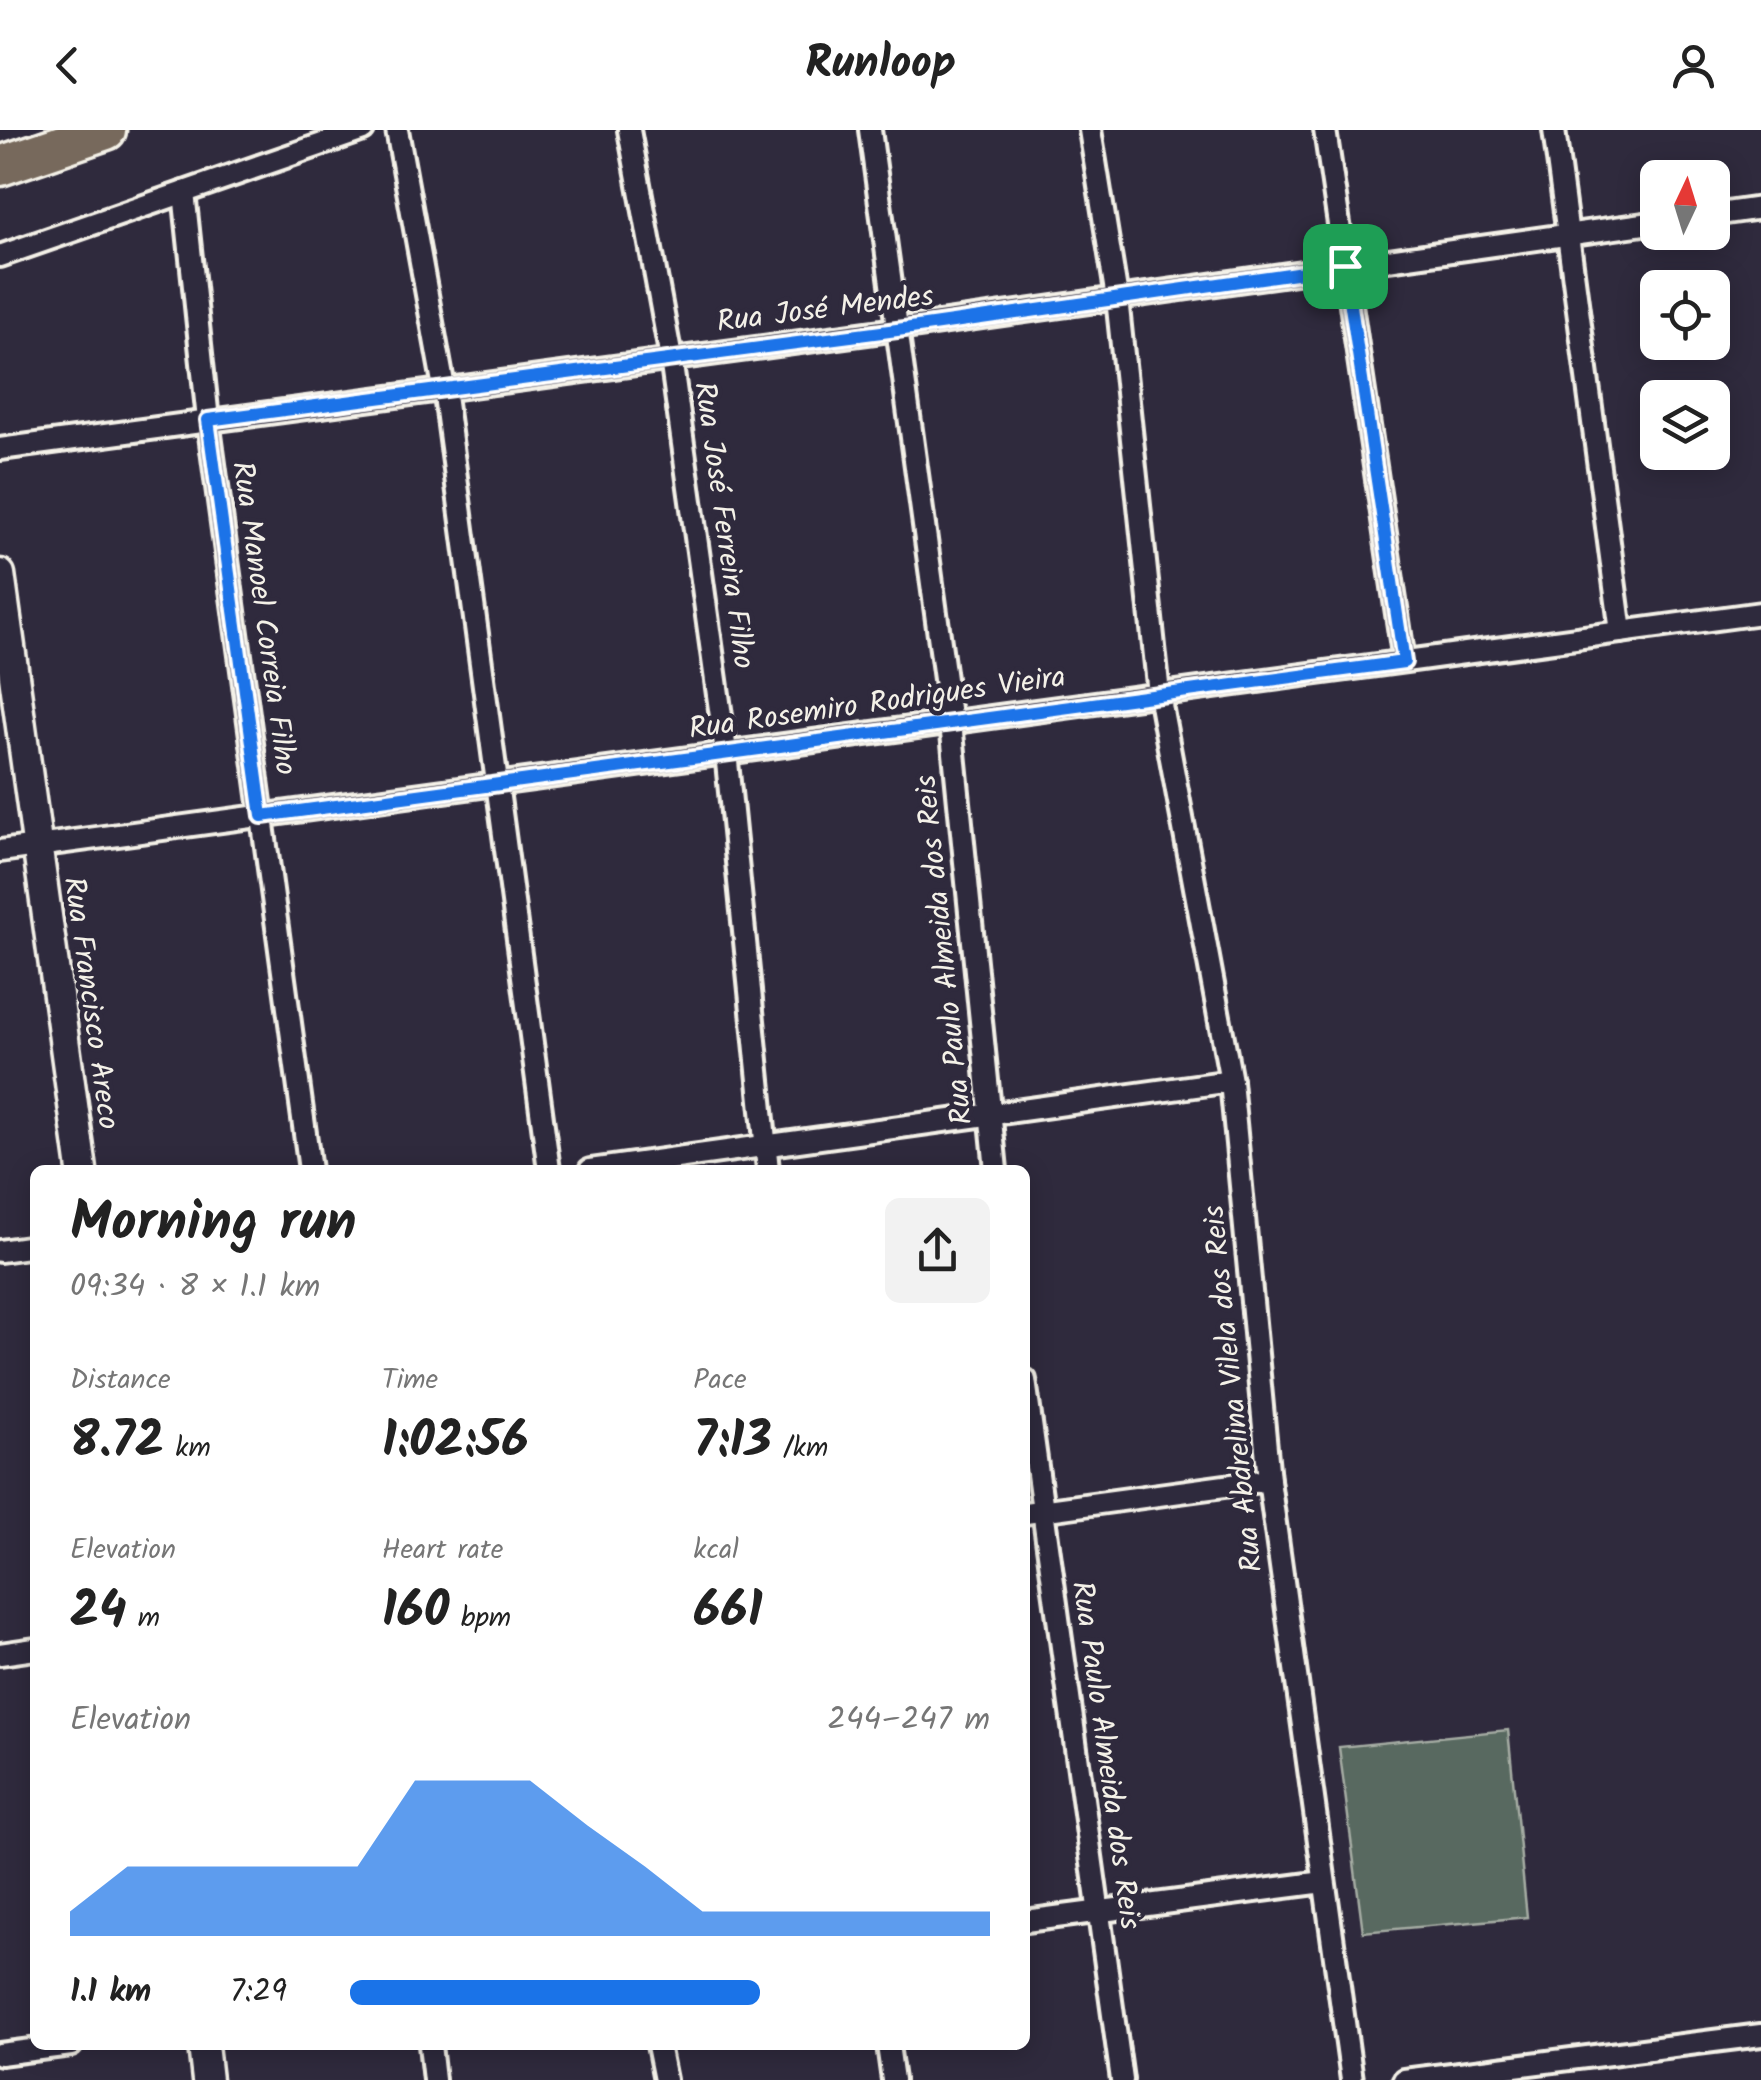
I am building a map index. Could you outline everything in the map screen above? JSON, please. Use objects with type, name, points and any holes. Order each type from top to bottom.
[{"type":"highway","points":[[0,166],[106,130]]},
{"type":"street","points":[[0,256],[363,130]]},
{"type":"street","points":[[397,130],[444,388],[548,1165]]},
{"type":"street","name":"Rua José Ferreira Filho","points":[[629,130],[671,358],[726,752],[767,1165]]},
{"type":"street","name":"Rua Paulo Almeida dos Reis","points":[[870,130],[951,723],[995,1165]]},
{"type":"street","name":"Rua Abdrelina Vilela dos Reis","points":[[1090,130],[1118,298],[1159,694],[1231,1081],[1268,1480],[1352,2080]]},
{"type":"street","points":[[1325,130],[1404,662]]},
{"type":"street","points":[[1554,130],[1621,632]]},
{"type":"street","name":"Rua Manoel Correia Filho","points":[[184,192],[208,420],[309,1165]]},
{"type":"street","points":[[1730,212],[1761,208]]},
{"type":"street","name":"Rua José Mendes","points":[[0,449],[897,330],[1640,225]]},
{"type":"street","name":"Rua Francisco Areco","points":[[0,574],[81,1165]]},
{"type":"street","name":"Rua Rosemiro Rodrigues Vieira","points":[[0,851],[1761,613]]},
{"type":"street","points":[[625,1165],[1231,1081]]},
{"type":"street","points":[[0,1251],[30,1247]]},
{"type":"street","name":"Rua Paulo Almeida dos Reis","points":[[1030,1453],[1034,1512],[1122,2080]]},
{"type":"street","points":[[1034,1512],[1268,1480]]},
{"type":"street","points":[[0,1654],[30,1651]]},
{"type":"street","points":[[1030,1921],[1324,1882]]},
{"type":"street","points":[[1404,2080],[1761,2036]]},
{"type":"street","points":[[0,2054],[32,2050]]},
{"type":"street","points":[[203,2050],[208,2080]]},
{"type":"street","points":[[431,2050],[434,2080]]},
{"type":"street","points":[[659,2050],[664,2080]]},
{"type":"street","points":[[889,2050],[893,2080]]},
{"type":"green space","points":[[1508,1730],[1527,1917],[1363,1932],[1339,1747]]},
{"type":"route","points":[[1345,266],[1404,662],[262,816],[208,420],[897,330],[1345,266]]}]
